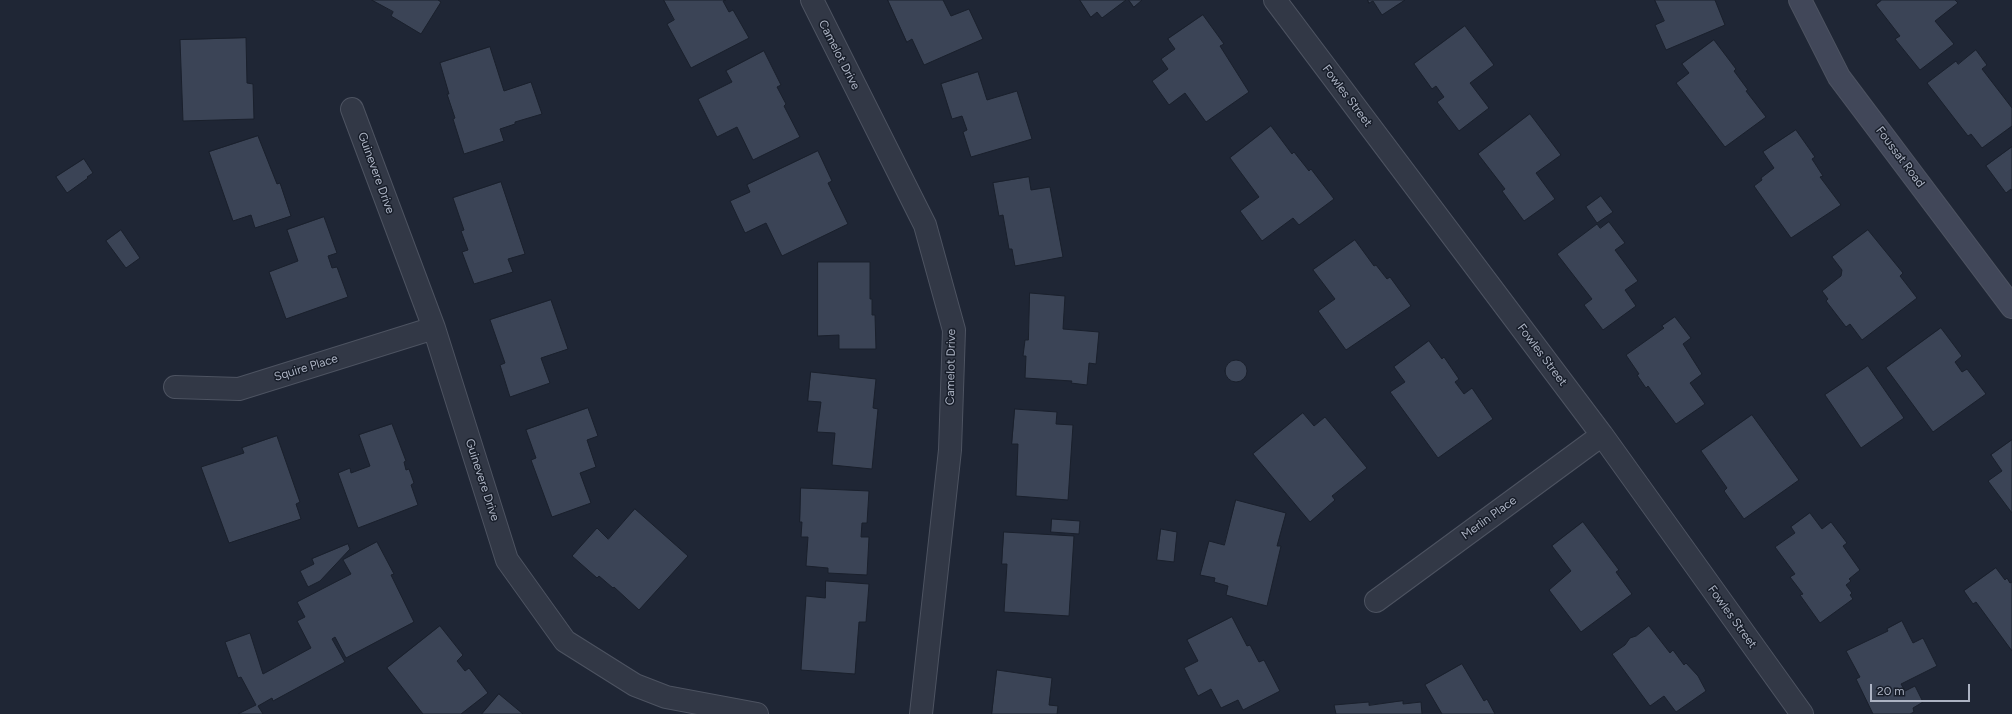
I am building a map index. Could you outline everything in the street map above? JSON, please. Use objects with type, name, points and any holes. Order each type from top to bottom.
[{"type":"main road","name":"Foussat Road","points":[[1800,0],[1839,77],[2012,307]]},
{"type":"street","name":"Camelot Drive","points":[[812,0],[925,225],[954,330],[950,450],[921,714]]},
{"type":"street","name":"Fowles Street","points":[[1275,0],[1602,435],[1802,714]]},
{"type":"street","name":"Guinevere Drive","points":[[352,109],[434,328],[507,560],[565,641],[635,685],[666,697],[757,714]]},
{"type":"street","name":"Squire Place","points":[[175,387],[239,389],[434,328]]},
{"type":"street","name":"Merlin Place","points":[[1376,601],[1602,435]]},
{"type":"building","points":[[372,0],[438,0],[441,2],[421,34],[391,16],[393,12]]},
{"type":"building","points":[[664,0],[726,0],[723,1],[729,12],[733,10],[749,38],[691,68],[667,24],[674,20]]},
{"type":"building","points":[[888,0],[943,0],[951,16],[969,9],[983,39],[924,65],[912,39],[907,42]]},
{"type":"building","points":[[1080,0],[1126,0],[1102,18],[1097,12],[1091,17]]},
{"type":"building","points":[[1129,0],[1142,0],[1134,7]]},
{"type":"building","points":[[1368,0],[1405,0],[1382,15],[1373,1],[1369,3]]},
{"type":"building","points":[[1655,0],[1715,0],[1725,25],[1666,50],[1655,25],[1664,21]]},
{"type":"building","points":[[1882,0],[1955,0],[1958,3],[1935,21],[1954,44],[1920,70],[1895,39],[1900,36],[1876,5]]},
{"type":"building","points":[[1203,15],[1224,44],[1220,46],[1249,92],[1206,122],[1185,93],[1169,105],[1152,81],[1168,69],[1161,59],[1175,49],[1168,39]]},
{"type":"building","points":[[1465,26],[1494,65],[1470,83],[1489,108],[1459,131],[1437,102],[1444,97],[1436,86],[1432,89],[1414,64]]},
{"type":"building","points":[[246,38],[247,83],[253,84],[254,119],[183,121],[180,40]]},
{"type":"building","points":[[1714,40],[1736,69],[1734,71],[1748,90],[1746,91],[1766,117],[1725,147],[1676,83],[1689,73],[1682,64]]},
{"type":"building","points":[[490,47],[504,91],[531,82],[542,114],[515,122],[515,124],[500,129],[504,141],[464,154],[453,119],[455,118],[447,94],[449,94],[440,63]]},
{"type":"building","points":[[1976,50],[1987,65],[1982,69],[2012,108],[2012,126],[1982,148],[1971,134],[1968,136],[1927,83],[1956,61],[1958,64]]},
{"type":"building","points":[[764,51],[781,85],[777,87],[786,104],[784,106],[800,137],[753,160],[737,127],[717,137],[698,99],[732,82],[726,71]]},
{"type":"building","points":[[978,72],[987,100],[1017,91],[1032,139],[971,157],[963,132],[967,130],[962,116],[952,119],[941,84]]},
{"type":"building","points":[[1530,114],[1561,155],[1536,173],[1555,199],[1524,221],[1502,191],[1505,189],[1478,154]]},
{"type":"building","points":[[1271,126],[1292,154],[1294,152],[1309,171],[1311,169],[1334,199],[1299,225],[1293,218],[1262,241],[1240,211],[1259,197],[1230,158]]},
{"type":"building","points":[[1796,130],[1815,157],[1812,159],[1823,176],[1820,177],[1841,205],[1791,238],[1754,186],[1762,180],[1761,178],[1774,168],[1763,152]]},
{"type":"building","points":[[258,136],[277,184],[280,183],[291,216],[255,228],[251,215],[233,221],[209,152]]},
{"type":"building","points":[[2012,147],[2012,191],[2011,189],[2006,193],[1986,166]]},
{"type":"building","points":[[818,151],[832,181],[828,183],[848,224],[782,256],[766,223],[745,233],[730,201],[750,192],[747,185]]},
{"type":"building","points":[[84,159],[93,173],[67,193],[56,177]]},
{"type":"building","points":[[1029,177],[1031,190],[1050,187],[1063,257],[1015,266],[1012,249],[1009,249],[1003,215],[999,216],[993,183]]},
{"type":"building","points":[[501,182],[525,254],[508,259],[513,272],[474,284],[462,252],[468,250],[461,231],[464,230],[453,198]]},
{"type":"building","points":[[1601,196],[1613,212],[1597,223],[1586,207]]},
{"type":"building","points":[[324,217],[337,253],[328,256],[332,268],[337,267],[348,297],[286,319],[269,272],[298,261],[287,230]]},
{"type":"building","points":[[1609,222],[1625,243],[1615,250],[1638,281],[1625,290],[1636,306],[1603,330],[1584,305],[1592,299],[1557,254],[1597,224],[1600,228]]},
{"type":"building","points":[[121,230],[140,258],[126,268],[106,241]]},
{"type":"building","points":[[1868,230],[1903,273],[1900,276],[1917,298],[1862,340],[1850,324],[1846,327],[1826,301],[1828,299],[1822,291],[1841,276],[1842,270],[1832,257]]},
{"type":"building","points":[[1355,240],[1374,266],[1376,265],[1387,279],[1390,277],[1411,306],[1346,350],[1318,311],[1335,299],[1313,270]]},
{"type":"building","points":[[818,262],[870,262],[870,299],[872,299],[872,315],[875,315],[876,349],[839,349],[839,335],[818,336]]},
{"type":"building","points":[[1030,293],[1065,296],[1063,329],[1099,332],[1096,364],[1089,363],[1087,385],[1071,383],[1072,381],[1025,378],[1026,356],[1023,356],[1025,340],[1028,340]]},
{"type":"building","points":[[551,300],[568,349],[541,358],[550,383],[510,397],[500,365],[505,363],[490,320]]},
{"type":"building","points":[[1675,317],[1691,338],[1683,344],[1702,374],[1690,383],[1705,404],[1676,424],[1648,386],[1646,388],[1637,375],[1639,374],[1626,355],[1664,328],[1662,326]]},
{"type":"building","points":[[1941,328],[1962,356],[1955,362],[1962,372],[1967,369],[1986,394],[1933,432],[1886,368]]},
{"type":"building","points":[[1429,341],[1442,359],[1444,357],[1459,379],[1455,382],[1464,394],[1472,388],[1493,419],[1438,458],[1390,392],[1405,382],[1394,367]]},
{"type":"building","points":[[1236,360],[1244,363],[1247,371],[1244,379],[1236,382],[1228,379],[1225,371],[1228,363]]},
{"type":"building","points":[[1868,366],[1904,418],[1861,448],[1825,395]]},
{"type":"building","points":[[811,372],[876,379],[873,408],[878,409],[872,469],[832,465],[835,433],[817,432],[821,402],[808,401]]},
{"type":"building","points":[[588,408],[598,436],[587,440],[596,467],[580,473],[591,503],[552,517],[531,460],[536,458],[526,430]]},
{"type":"building","points":[[1015,409],[1057,412],[1056,424],[1073,425],[1068,500],[1016,496],[1018,444],[1012,444]]},
{"type":"building","points":[[1303,413],[1314,426],[1325,417],[1367,468],[1332,496],[1335,500],[1310,522],[1253,454]]},
{"type":"building","points":[[1752,415],[1799,480],[1744,519],[1724,491],[1727,488],[1701,451]]},
{"type":"building","points":[[392,424],[406,461],[404,462],[406,470],[409,469],[414,483],[411,485],[418,505],[358,528],[338,473],[350,468],[351,473],[370,466],[359,435]]},
{"type":"building","points":[[277,436],[300,502],[296,504],[301,519],[229,543],[201,467],[244,453],[242,448]]},
{"type":"building","points":[[2012,440],[2012,513],[1988,481],[2002,471],[1991,455]]},
{"type":"building","points":[[801,488],[869,491],[867,523],[862,523],[861,537],[869,537],[867,575],[828,573],[828,568],[806,566],[808,537],[801,537]]},
{"type":"building","points":[[1236,500],[1286,513],[1277,546],[1281,546],[1267,606],[1226,595],[1228,586],[1214,582],[1215,578],[1200,575],[1209,541],[1224,545]]},
{"type":"building","points":[[635,509],[688,556],[639,610],[614,587],[613,588],[599,576],[597,578],[572,556],[597,528],[608,539]]},
{"type":"building","points":[[1810,513],[1822,529],[1831,522],[1847,543],[1843,546],[1860,570],[1849,579],[1851,581],[1846,585],[1852,593],[1850,595],[1853,599],[1820,623],[1800,595],[1803,594],[1790,577],[1795,574],[1775,547],[1795,533],[1791,527]]},
{"type":"building","points":[[1052,519],[1080,521],[1079,534],[1051,532]]},
{"type":"building","points":[[1583,522],[1619,570],[1616,572],[1632,594],[1581,632],[1549,590],[1571,571],[1552,546]]},
{"type":"building","points":[[1161,529],[1177,532],[1174,562],[1157,560]]},
{"type":"building","points":[[1004,532],[1074,536],[1069,616],[1004,612],[1007,564],[1002,564]]},
{"type":"building","points":[[377,542],[394,574],[391,575],[414,622],[346,658],[335,637],[332,639],[345,662],[273,701],[272,698],[258,706],[263,714],[238,714],[256,705],[241,677],[238,678],[225,642],[250,633],[263,674],[311,648],[297,621],[305,617],[297,602],[351,574],[343,560]]},
{"type":"building","points":[[348,544],[350,549],[320,581],[308,587],[300,571],[314,564],[312,559]]},
{"type":"building","points":[[1996,568],[2005,580],[2007,578],[2010,583],[2012,582],[2012,651],[1976,602],[1973,604],[1964,591]]},
{"type":"building","points":[[826,581],[869,584],[866,622],[859,622],[855,674],[801,670],[806,596],[825,598]]},
{"type":"building","points":[[1232,617],[1247,646],[1250,645],[1259,662],[1264,660],[1280,691],[1243,710],[1238,700],[1221,708],[1211,689],[1198,696],[1184,668],[1198,661],[1187,640]]},
{"type":"building","points":[[1902,621],[1913,643],[1923,638],[1937,666],[1901,684],[1905,691],[1915,686],[1923,702],[1913,708],[1914,712],[1910,714],[1873,714],[1856,679],[1860,677],[1846,651],[1888,631],[1887,629]]},
{"type":"building","points":[[440,626],[463,655],[457,661],[465,671],[469,668],[488,693],[461,714],[423,714],[387,668]]},
{"type":"building","points":[[1649,626],[1670,653],[1673,650],[1684,665],[1686,663],[1698,676],[1706,691],[1676,712],[1664,696],[1650,706],[1612,654],[1625,645],[1630,638],[1636,636]]},
{"type":"building","points":[[1462,664],[1484,701],[1487,699],[1495,714],[1442,714],[1425,685]]},
{"type":"building","points":[[997,670],[1052,678],[1049,705],[1058,706],[1057,714],[992,714]]},
{"type":"building","points":[[499,694],[523,714],[482,714]]},
{"type":"building","points":[[1403,701],[1403,704],[1421,702],[1422,714],[1336,714],[1334,705],[1369,702],[1369,705]]}]
